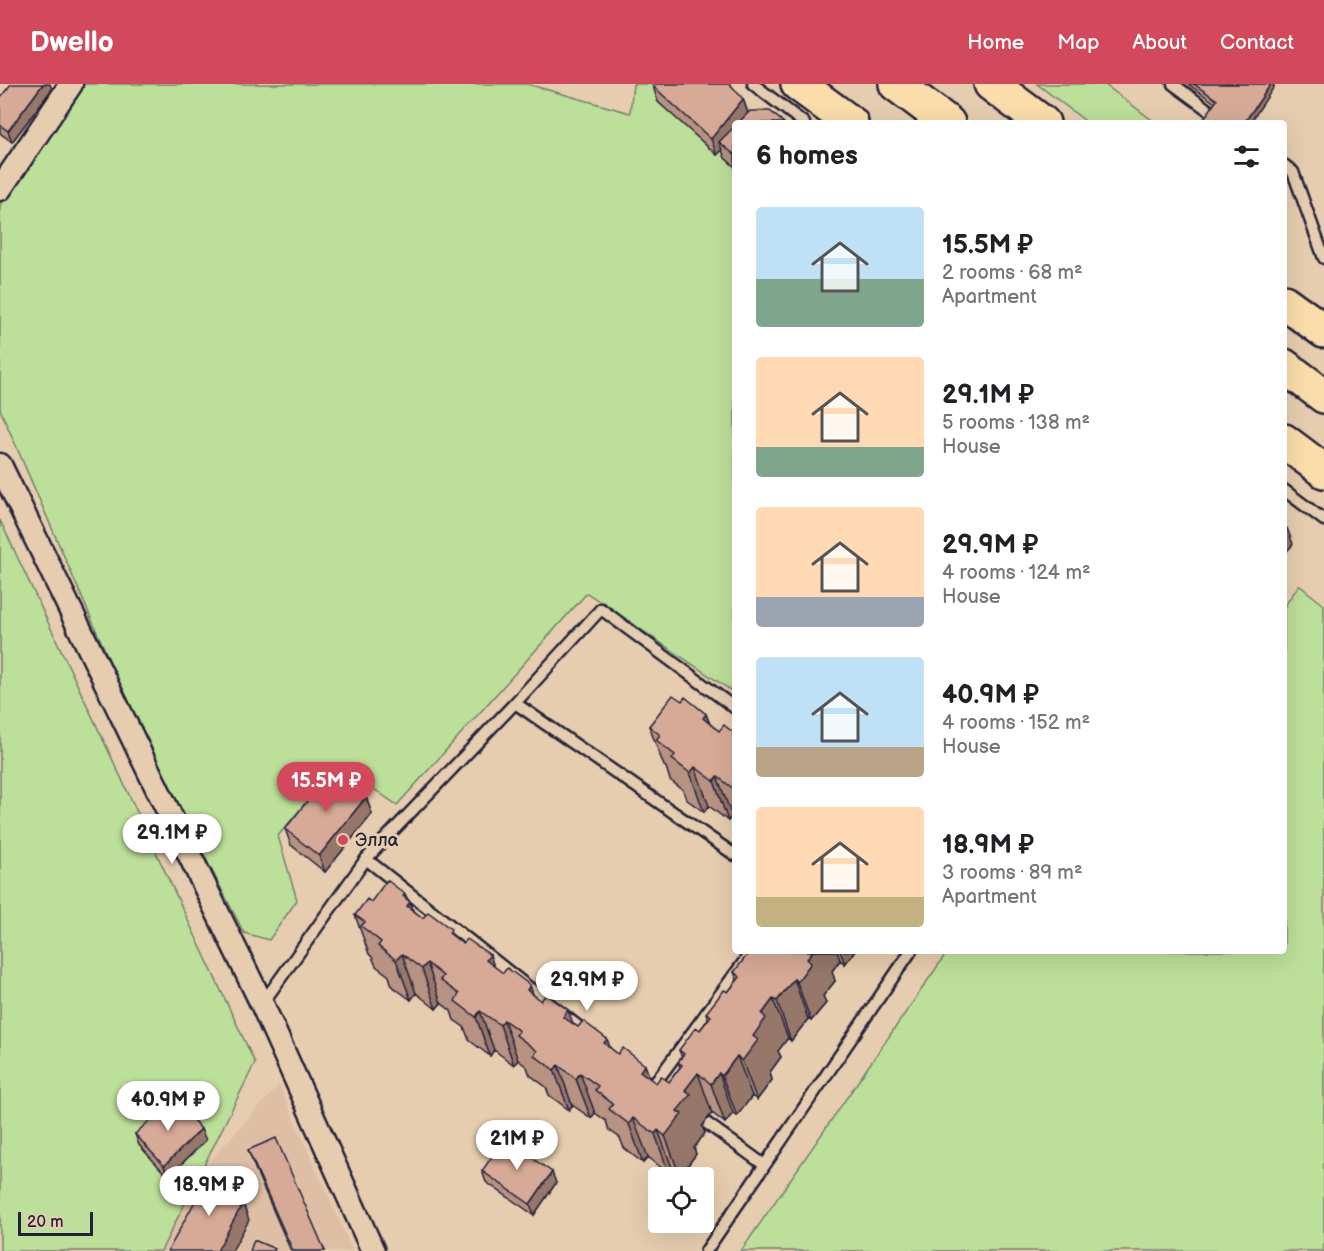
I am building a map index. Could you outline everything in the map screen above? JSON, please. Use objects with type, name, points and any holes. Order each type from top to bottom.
[{"type":"highway","points":[[798,84],[847,120]]},
{"type":"highway","points":[[896,84],[944,120]]},
{"type":"highway","points":[[992,84],[1039,120]]},
{"type":"highway","points":[[1287,304],[1324,331]]},
{"type":"highway","points":[[1287,368],[1324,396]]},
{"type":"highway","points":[[1287,443],[1324,471]]},
{"type":"street","points":[[0,189],[69,85]]},
{"type":"street","points":[[0,465],[262,1004],[373,1251]]},
{"type":"lane","points":[[753,84],[800,120]]},
{"type":"lane","points":[[1173,84],[1222,120]]},
{"type":"lane","points":[[1287,167],[1293,172],[1324,258]]},
{"type":"lane","points":[[1287,492],[1324,520]]},
{"type":"lane","points":[[262,1004],[366,859],[601,609],[732,706]]},
{"type":"lane","points":[[515,703],[732,853]]},
{"type":"lane","points":[[366,859],[598,1042]]},
{"type":"lane","points":[[645,1079],[658,1090],[750,954]]},
{"type":"lane","points":[[705,1251],[909,954]]},
{"type":"lane","points":[[705,1122],[763,1164]]},
{"type":"shaded area","points":[[279,1085],[353,1251],[146,1251],[165,1209]]},
{"type":"green space","points":[[84,84],[527,84],[630,113],[633,84],[681,84],[732,121],[732,691],[587,593],[397,805],[338,764],[278,836],[297,900],[269,940],[244,933],[137,724],[0,409],[0,205],[64,107]]},
{"type":"green space","points":[[1037,84],[1104,84],[1152,120],[1084,120]]},
{"type":"green space","points":[[0,520],[255,1063],[161,1251],[0,1251]]},
{"type":"green space","points":[[1299,585],[1324,605],[1324,1251],[741,1251],[946,954],[1287,954],[1287,603]]},
{"type":"building","points":[[11,84],[43,84],[8,131],[0,125],[0,98]]},
{"type":"building","points":[[654,84],[730,84],[743,99],[711,139],[653,86]]},
{"type":"building","points":[[1194,84],[1271,84],[1246,120],[1203,120],[1217,100]]},
{"type":"building","points":[[750,111],[770,111],[780,120],[741,120]]},
{"type":"building","points":[[732,129],[732,153],[719,142]]},
{"type":"building","points":[[673,695],[682,701],[685,697],[706,714],[703,718],[719,731],[724,725],[732,732],[732,788],[717,776],[714,781],[695,767],[690,773],[672,759],[675,755],[656,740],[660,735],[649,726]]},
{"type":"building","points":[[332,770],[366,797],[319,856],[285,829]]},
{"type":"building","points":[[387,880],[405,894],[403,896],[410,902],[407,906],[423,918],[428,912],[451,929],[449,933],[463,944],[467,939],[490,955],[486,960],[503,973],[507,968],[530,985],[527,990],[541,1001],[546,994],[568,1010],[563,1017],[578,1027],[583,1021],[607,1039],[604,1043],[618,1054],[623,1048],[645,1065],[640,1071],[656,1083],[661,1076],[669,1082],[682,1065],[678,1062],[684,1054],[679,1050],[696,1027],[700,1030],[711,1016],[706,1013],[724,990],[728,992],[740,977],[734,972],[748,954],[811,954],[807,959],[811,963],[797,982],[794,979],[777,1001],[773,999],[762,1014],[766,1018],[753,1036],[758,1040],[742,1061],[737,1056],[722,1076],[719,1073],[711,1084],[698,1073],[685,1090],[691,1094],[677,1111],[682,1114],[665,1136],[658,1130],[655,1134],[633,1118],[629,1124],[609,1109],[613,1104],[595,1090],[598,1086],[580,1073],[576,1079],[558,1065],[554,1070],[534,1055],[537,1051],[516,1035],[519,1031],[504,1020],[500,1025],[480,1011],[476,1017],[455,1001],[459,994],[440,980],[443,976],[427,963],[422,969],[402,954],[396,960],[378,946],[381,942],[361,926],[365,922],[355,915],[367,899],[371,902]]},
{"type":"building","points":[[174,1098],[201,1129],[164,1166],[135,1134]]},
{"type":"building","points":[[276,1138],[325,1251],[293,1251],[248,1150]]},
{"type":"building","points":[[504,1139],[552,1172],[530,1204],[482,1171]]},
{"type":"building","points":[[212,1170],[235,1182],[233,1189],[238,1190],[235,1199],[243,1203],[217,1251],[168,1251]]},
{"type":"building","points":[[254,1240],[275,1249],[274,1251],[250,1251]]},
{"type":"place","name":"Элла","points":[[343,840]]}]
